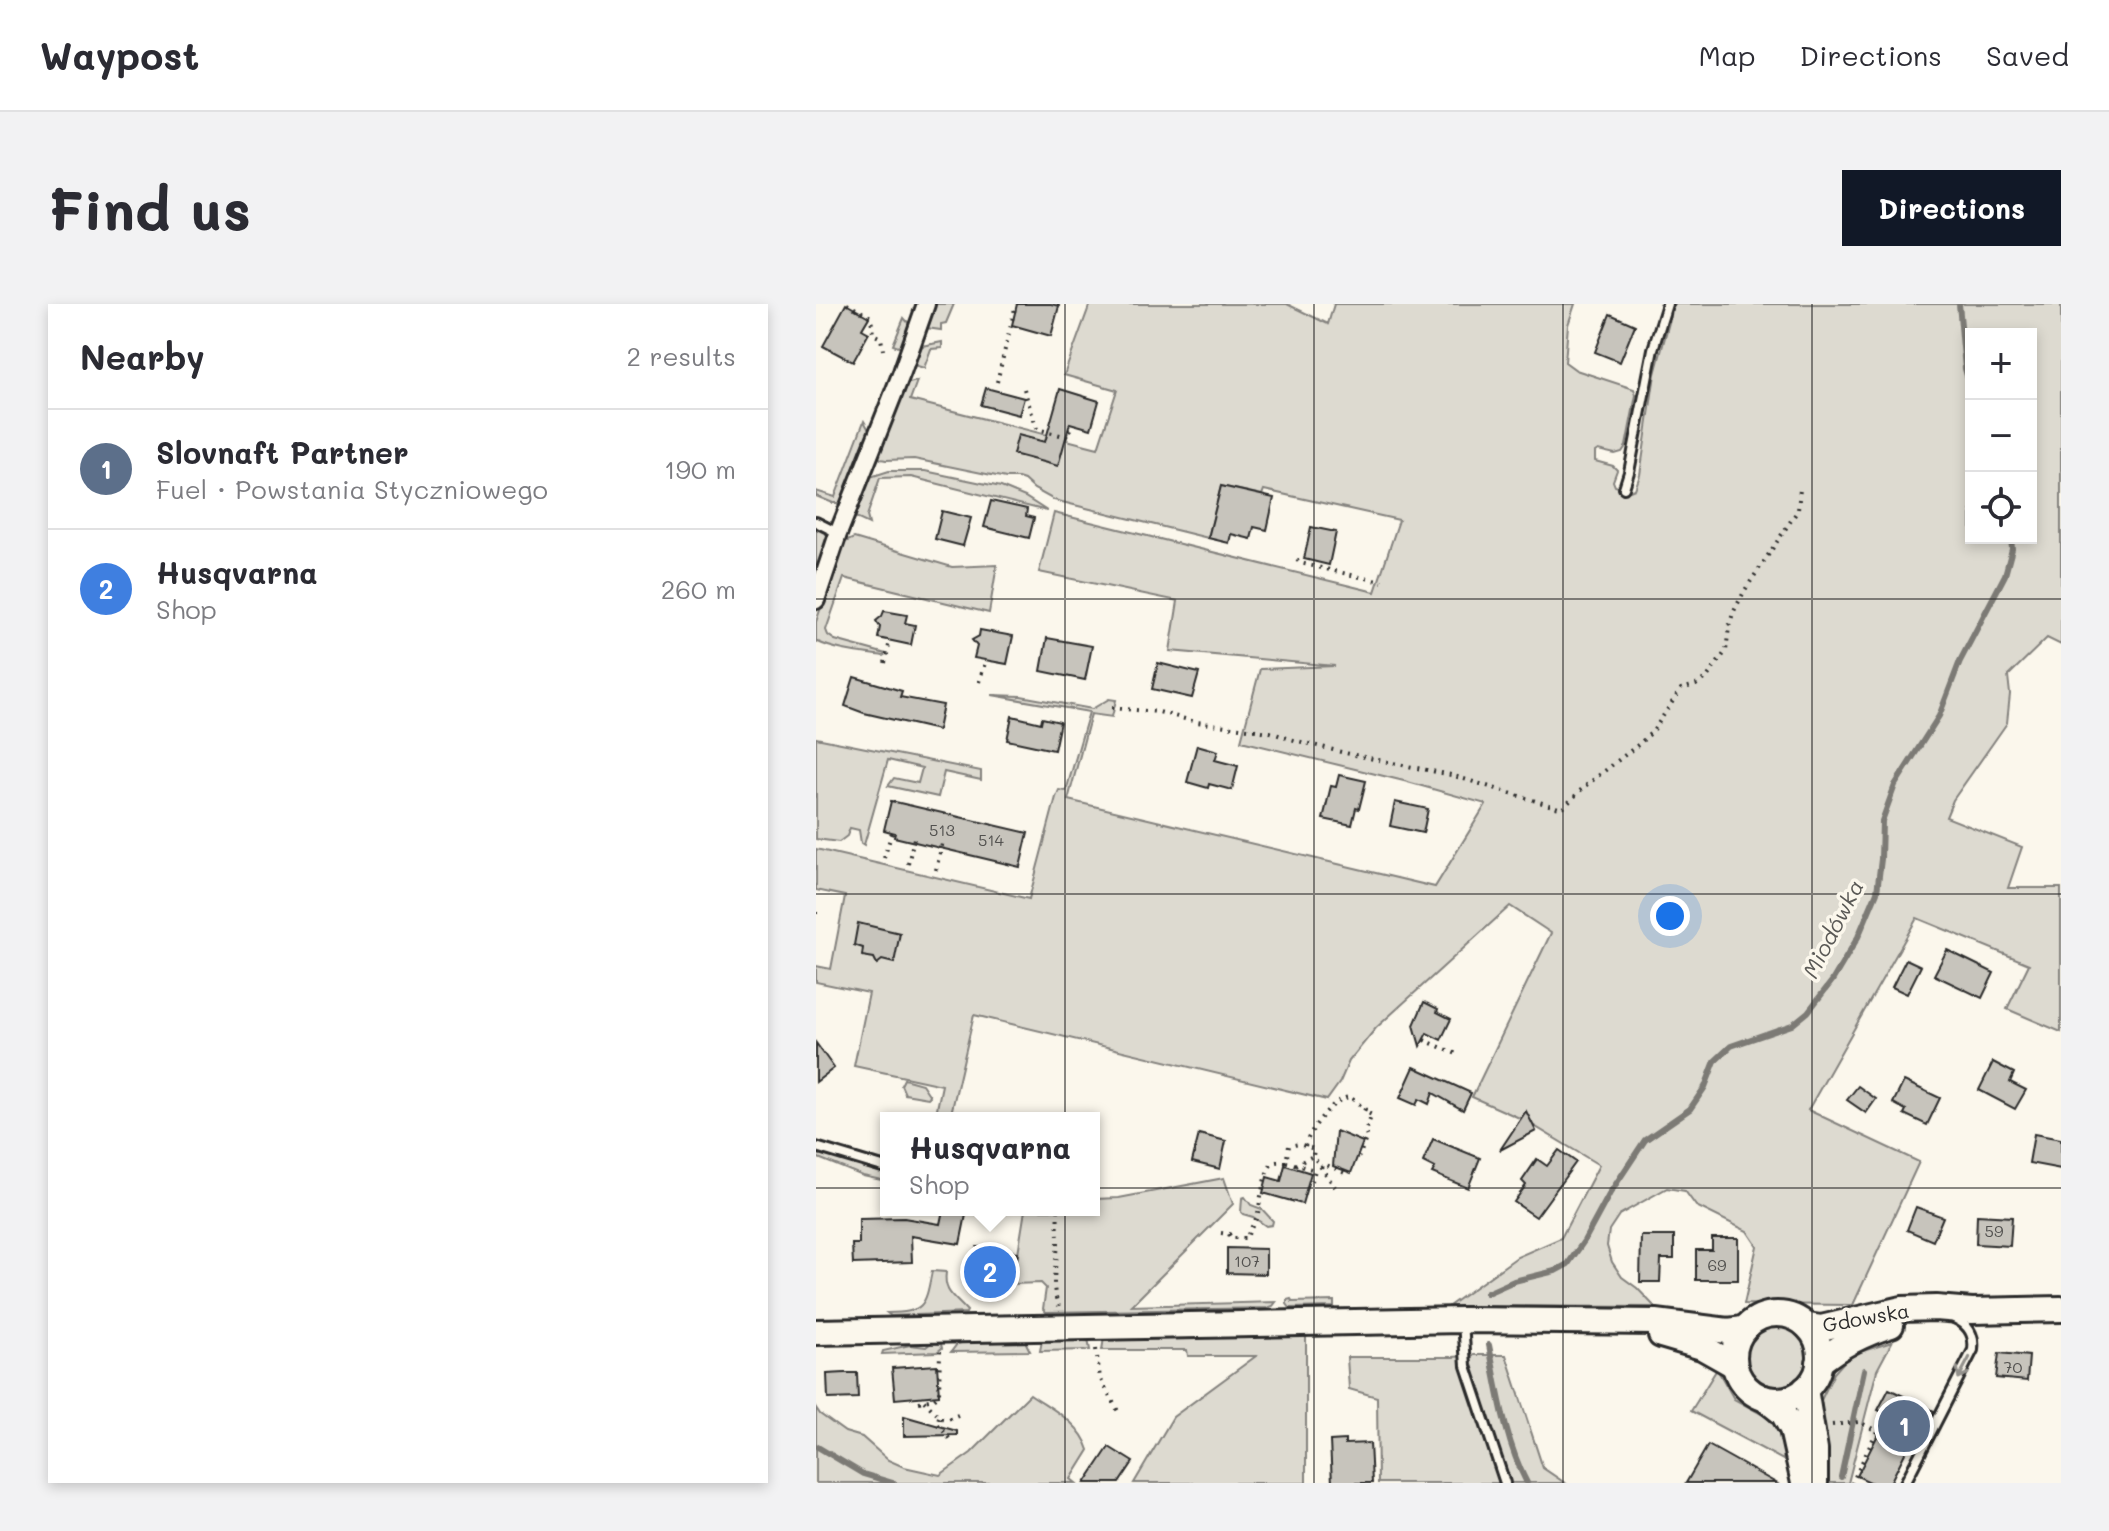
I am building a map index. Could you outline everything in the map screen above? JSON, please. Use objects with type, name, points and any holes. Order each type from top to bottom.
[{"type":"main road","name":"Gdowska","points":[[1807,1326],[1821,1328],[1902,1309],[1972,1311]]},
{"type":"main road","name":"Gdowska","points":[[1819,1363],[1842,1346],[1886,1326],[1972,1311],[2061,1309]]},
{"type":"main road","points":[[1764,1398],[1786,1398],[1805,1389],[1815,1377],[1819,1363],[1817,1343],[1807,1326],[1782,1314],[1754,1320],[1744,1329],[1735,1346],[1734,1365],[1738,1376],[1753,1393],[1783,1413],[1815,1482]]},
{"type":"main road","points":[[816,1332],[1463,1320],[1656,1322],[1728,1331],[1744,1329]]},
{"type":"main road","points":[[1617,1322],[1702,1347],[1734,1365]]},
{"type":"main road","points":[[1805,1389],[1815,1457],[1815,1482]]},
{"type":"street","points":[[816,600],[926,304]]},
{"type":"lane","points":[[1624,488],[1653,349],[1667,304]]},
{"type":"lane","points":[[816,522],[838,534]]},
{"type":"lane","points":[[816,1147],[880,1166]]},
{"type":"lane","points":[[1905,1483],[1973,1350],[1975,1340],[1970,1330],[1957,1319],[1938,1315]]},
{"type":"lane","points":[[1463,1320],[1466,1366],[1505,1483]]},
{"type":"path","points":[[847,304],[871,317],[873,334],[881,338],[883,350]]},
{"type":"path","points":[[997,382],[1016,304]]},
{"type":"path","points":[[1024,389],[1037,429],[1068,437],[1071,424]]},
{"type":"path","points":[[1112,708],[1159,712],[1196,722],[1270,732],[1345,753],[1451,775],[1562,809],[1653,731],[1681,689],[1696,685],[1708,676],[1726,651],[1733,613],[1745,590],[1798,510],[1800,489]]},
{"type":"path","points":[[1297,560],[1382,582]]},
{"type":"path","points":[[885,663],[890,641]]},
{"type":"path","points":[[979,682],[986,660]]},
{"type":"path","points":[[884,858],[892,832]]},
{"type":"path","points":[[908,864],[914,838]]},
{"type":"path","points":[[936,870],[942,844]]},
{"type":"path","points":[[1424,1040],[1459,1055]]},
{"type":"path","points":[[1306,1146],[1313,1126],[1339,1099],[1350,1097],[1372,1115],[1359,1157]]},
{"type":"path","points":[[1286,1162],[1289,1146],[1299,1144],[1314,1149],[1311,1156],[1295,1165]]},
{"type":"path","points":[[1311,1156],[1335,1187]]},
{"type":"path","points":[[1221,1233],[1229,1234],[1231,1238],[1247,1238],[1258,1216],[1260,1195],[1269,1167],[1277,1161],[1318,1168]]},
{"type":"path","points":[[1312,1181],[1318,1168],[1324,1164],[1345,1173]]},
{"type":"path","points":[[1058,1216],[1053,1284],[1055,1296],[1065,1315]]},
{"type":"path","points":[[1096,1326],[1100,1378],[1120,1415]]},
{"type":"path","points":[[939,1352],[939,1394],[934,1399],[922,1401],[939,1417],[948,1419],[958,1415]]},
{"type":"path","points":[[939,1417],[937,1423],[952,1442]]},
{"type":"path","points":[[1847,1423],[1859,1422],[1910,1447]]},
{"type":"path","points":[[1852,1483],[1877,1431]]},
{"type":"shaded area","points":[[936,304],[954,304],[946,323],[941,324],[941,330],[926,328]]},
{"type":"shaded area","points":[[1090,304],[1287,304],[1328,324],[1334,304],[1575,304],[1568,325],[1565,362],[1576,370],[1634,389],[1636,395],[1626,446],[1622,452],[1595,452],[1595,461],[1617,470],[1613,481],[1615,486],[1630,491],[1635,489],[1640,475],[1655,374],[1674,304],[2061,304],[2061,645],[2047,638],[2008,676],[2007,723],[1953,800],[1946,817],[2022,847],[2008,888],[2061,888],[2061,1032],[2007,1009],[2029,964],[1917,918],[1808,1110],[1919,1162],[1853,1305],[1744,1304],[1757,1246],[1747,1231],[1696,1206],[1685,1191],[1667,1188],[1619,1215],[1609,1230],[1607,1246],[1612,1262],[1622,1277],[1655,1307],[1449,1306],[1517,1257],[1561,1238],[1599,1165],[1524,1120],[1472,1097],[1551,933],[1510,906],[1376,1028],[1349,1061],[1340,1082],[1327,1100],[974,1015],[951,1112],[936,1112],[942,1085],[854,1066],[869,993],[816,982],[816,966],[831,969],[845,896],[816,890],[816,849],[1029,899],[1056,797],[1059,790],[1066,791],[1089,712],[992,695],[1021,696],[1092,709],[1109,699],[1116,700],[1112,717],[1091,714],[1068,800],[1435,887],[1486,804],[1241,741],[1260,669],[1335,666],[1170,651],[1178,601],[1039,572],[1054,513],[1375,592],[1399,520],[1264,490],[1262,495],[1221,486],[1208,538],[1054,500],[1018,478],[914,459],[886,460],[876,454],[905,384],[917,381],[910,400],[1098,448],[1117,390],[1064,375]]},
{"type":"shaded area","points":[[904,318],[911,326],[901,348],[893,345]]},
{"type":"shaded area","points":[[942,342],[942,348],[931,349],[924,368],[914,365],[922,346]]},
{"type":"shaded area","points":[[864,421],[869,430],[842,501],[833,503],[816,496],[816,491],[835,497]]},
{"type":"shaded area","points":[[889,471],[925,471],[1001,487],[1047,511],[911,477],[880,478],[867,516],[869,524],[858,519],[854,515],[867,478]]},
{"type":"shaded area","points":[[816,527],[826,531],[829,538],[821,562],[816,565]]},
{"type":"shaded area","points":[[854,538],[952,567],[997,565],[989,613],[844,578],[826,630],[828,635],[835,640],[886,654],[849,651],[816,641],[816,622],[843,543]]},
{"type":"shaded area","points":[[816,738],[981,771],[981,780],[944,772],[938,797],[888,786],[894,778],[918,783],[922,768],[888,760],[864,845],[859,830],[850,828],[847,836],[839,842],[816,839]]},
{"type":"shaded area","points":[[904,1079],[922,1084],[930,1096],[905,1094],[901,1085]]},
{"type":"shaded area","points":[[816,1151],[880,1172],[880,1180],[863,1176],[816,1157]]},
{"type":"shaded area","points":[[1224,1178],[1233,1204],[1131,1306],[1276,1302],[1267,1308],[1046,1312],[1043,1309],[1046,1288],[1041,1283],[1013,1284],[1024,1216],[1100,1216],[1100,1199]]},
{"type":"shaded area","points":[[1245,1197],[1251,1205],[1262,1209],[1273,1221],[1272,1225],[1266,1226],[1241,1212],[1242,1198]]},
{"type":"shaded area","points":[[932,1271],[946,1272],[948,1290],[966,1313],[891,1316],[887,1313],[909,1311],[921,1305]]},
{"type":"shaded area","points":[[1291,1299],[1292,1302],[1334,1301],[1334,1307],[1290,1308],[1287,1300]]},
{"type":"shaded area","points":[[1777,1326],[1789,1328],[1798,1335],[1805,1344],[1805,1368],[1798,1377],[1789,1384],[1777,1386],[1765,1384],[1756,1377],[1749,1368],[1747,1356],[1749,1344],[1756,1335],[1765,1328]]},
{"type":"shaded area","points":[[1306,1335],[1306,1483],[1134,1483],[1173,1417],[1256,1356],[1188,1356],[1187,1350],[1102,1350],[1104,1338]]},
{"type":"shaded area","points":[[1088,1339],[1090,1350],[1040,1351],[1042,1340]]},
{"type":"shaded area","points":[[1025,1341],[1030,1351],[951,1352],[957,1344],[965,1342]]},
{"type":"shaded area","points":[[1892,1342],[1877,1370],[1848,1483],[1822,1483],[1821,1400],[1834,1373],[1850,1355]]},
{"type":"shaded area","points":[[931,1343],[941,1344],[942,1348],[937,1352],[882,1354],[883,1351],[910,1345],[926,1347]]},
{"type":"shaded area","points":[[1506,1355],[1543,1468],[1565,1483],[1378,1483],[1377,1397],[1349,1389],[1347,1357]]},
{"type":"shaded area","points":[[1717,1369],[1734,1399],[1767,1417],[1786,1440],[1783,1460],[1691,1411]]},
{"type":"shaded area","points":[[1030,1394],[1065,1418],[1085,1440],[1089,1450],[1071,1479],[1076,1483],[816,1483],[816,1408],[845,1432],[862,1437],[888,1460],[940,1475],[971,1453]]},
{"type":"building","points":[[846,304],[869,317],[862,329],[869,333],[853,362],[823,346]]},
{"type":"building","points":[[1017,304],[1059,306],[1051,336],[1012,325]]},
{"type":"building","points":[[1610,314],[1635,325],[1620,362],[1595,352]]},
{"type":"building","points":[[986,388],[1024,398],[1019,415],[981,405]]},
{"type":"building","points":[[1060,389],[1099,401],[1091,429],[1070,423],[1058,466],[1013,454],[1018,435],[1045,442]]},
{"type":"building","points":[[1221,486],[1274,498],[1267,530],[1254,527],[1251,539],[1231,534],[1229,543],[1208,538]]},
{"type":"building","points":[[991,501],[1027,509],[1026,516],[1034,518],[1029,538],[984,527]]},
{"type":"building","points":[[942,511],[971,518],[963,546],[935,539]]},
{"type":"building","points":[[1311,527],[1336,532],[1329,565],[1304,559]]},
{"type":"building","points":[[884,611],[907,615],[905,623],[915,625],[911,645],[878,638],[880,627],[876,621]]},
{"type":"building","points":[[980,630],[1013,636],[1007,664],[974,658],[977,646],[972,640],[979,636]]},
{"type":"building","points":[[1047,638],[1092,646],[1085,680],[1041,671]]},
{"type":"building","points":[[1158,663],[1199,673],[1192,698],[1152,689]]},
{"type":"building","points":[[854,677],[902,691],[900,697],[943,705],[938,730],[845,706]]},
{"type":"building","points":[[1012,716],[1041,723],[1042,718],[1060,722],[1054,750],[1007,740]]},
{"type":"building","points":[[1197,745],[1218,751],[1215,760],[1238,766],[1232,790],[1187,782]]},
{"type":"building","points":[[1339,775],[1366,781],[1352,825],[1323,819],[1331,786],[1336,787]]},
{"type":"building","points":[[891,801],[1028,833],[1020,867],[894,837],[895,833],[884,830]]},
{"type":"building","points":[[1395,802],[1428,809],[1423,833],[1390,826]]},
{"type":"building","points":[[858,923],[900,933],[894,963],[882,960],[877,964],[874,958],[862,956],[863,948],[854,945]]},
{"type":"building","points":[[1947,950],[1994,973],[1982,998],[1934,975]]},
{"type":"building","points":[[1906,959],[1921,966],[1907,994],[1892,987]]},
{"type":"building","points":[[1424,1002],[1451,1019],[1441,1040],[1427,1033],[1420,1046],[1414,1025]]},
{"type":"building","points":[[816,1043],[834,1068],[816,1082]]},
{"type":"building","points":[[1993,1062],[2014,1073],[2010,1082],[2026,1090],[2015,1109],[1979,1090]]},
{"type":"building","points":[[1414,1067],[1471,1093],[1463,1110],[1433,1093],[1429,1104],[1419,1099],[1416,1105],[1400,1098]]},
{"type":"building","points":[[1904,1081],[1940,1098],[1927,1125],[1904,1114],[1906,1110],[1893,1103]]},
{"type":"building","points":[[1858,1086],[1876,1099],[1866,1113],[1847,1100]]},
{"type":"building","points":[[1526,1111],[1536,1131],[1500,1150]]},
{"type":"building","points":[[1336,1131],[1363,1142],[1351,1173],[1333,1166]]},
{"type":"building","points":[[1199,1134],[1226,1141],[1220,1169],[1192,1162]]},
{"type":"building","points":[[2034,1134],[2061,1139],[2061,1169],[2029,1163]]},
{"type":"building","points":[[1433,1139],[1480,1158],[1468,1188],[1432,1173],[1435,1168],[1423,1162]]},
{"type":"building","points":[[1559,1150],[1576,1162],[1536,1217],[1514,1202],[1526,1185],[1522,1181],[1537,1159],[1547,1166]]},
{"type":"building","points":[[1285,1165],[1311,1173],[1302,1204],[1263,1193],[1267,1177],[1281,1181]]},
{"type":"building","points":[[1916,1207],[1943,1217],[1933,1241],[1907,1230]]},
{"type":"building","points":[[1977,1215],[2012,1217],[2010,1246],[1976,1244]]},
{"type":"building","points":[[942,1216],[966,1216],[960,1244],[911,1236],[912,1262],[853,1264],[852,1244],[859,1244],[859,1219],[904,1218],[940,1224]]},
{"type":"building","points":[[1641,1236],[1674,1236],[1674,1259],[1661,1259],[1660,1282],[1640,1282]]},
{"type":"building","points":[[1712,1238],[1738,1238],[1738,1280],[1696,1280],[1696,1250],[1712,1250]]},
{"type":"building","points":[[977,1247],[1018,1252],[1013,1284],[973,1279]]},
{"type":"building","points":[[1227,1248],[1266,1249],[1266,1274],[1227,1273]]},
{"type":"building","points":[[1999,1353],[2029,1356],[2027,1381],[1996,1378]]},
{"type":"building","points":[[937,1365],[939,1395],[895,1399],[892,1368]]},
{"type":"building","points":[[857,1373],[858,1398],[828,1399],[827,1374]]},
{"type":"building","points":[[1889,1389],[1934,1411],[1923,1432],[1917,1429],[1890,1483],[1872,1483],[1857,1476],[1888,1415],[1878,1410]]},
{"type":"building","points":[[904,1416],[957,1431],[957,1435],[904,1436]]},
{"type":"building","points":[[1345,1440],[1345,1444],[1370,1443],[1372,1483],[1332,1483],[1330,1441]]},
{"type":"building","points":[[1708,1445],[1776,1483],[1686,1483]]},
{"type":"building","points":[[1109,1447],[1133,1462],[1119,1483],[1085,1483]]},
{"type":"waterway","name":"Miodówka","points":[[1959,304],[1965,369]]},
{"type":"waterway","name":"Miodówka","points":[[1487,1293],[1568,1264],[1645,1140],[1690,1109],[1705,1087],[1715,1061],[1731,1046],[1792,1025],[1808,1012],[1832,981],[1858,937],[1877,892],[1882,821],[1895,785],[1939,716],[1960,661],[2005,575],[2012,544]]},
{"type":"waterway","name":"Miodówka","points":[[1489,1345],[1508,1433],[1527,1483]]},
{"type":"waterway","points":[[1841,1477],[1864,1370]]},
{"type":"waterway","points":[[816,1446],[863,1474],[893,1483]]},
{"type":"place","name":"Husqvarna","points":[[990,1272]]},
{"type":"place","name":"Slovnaft Partner","points":[[1904,1426]]}]
